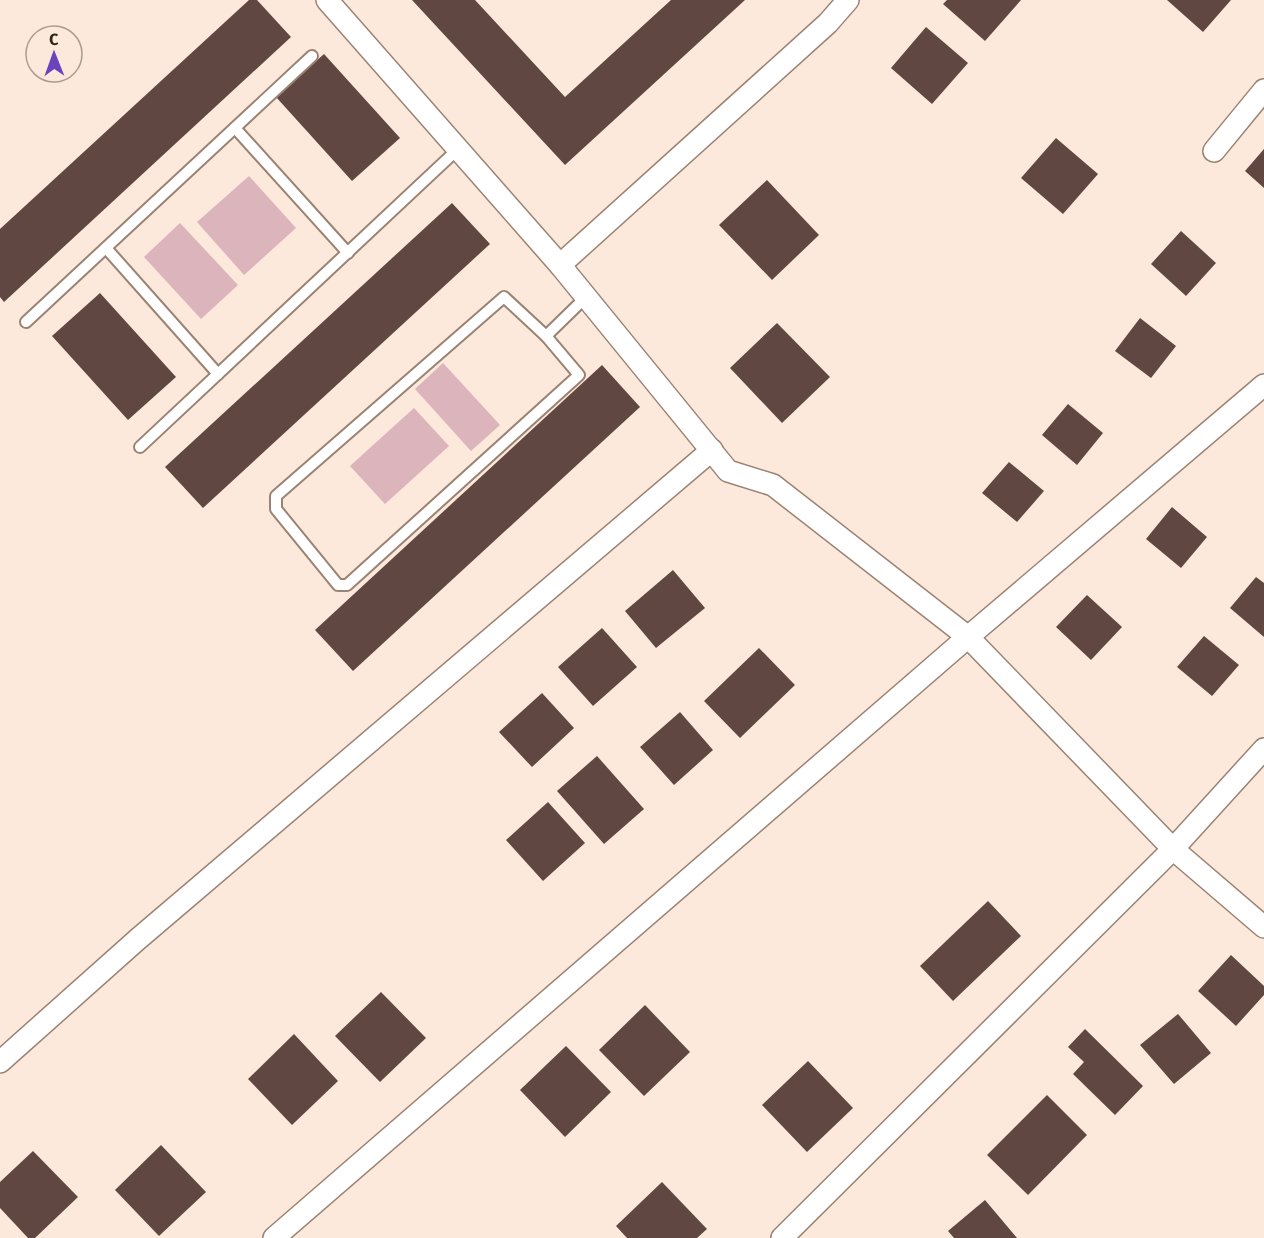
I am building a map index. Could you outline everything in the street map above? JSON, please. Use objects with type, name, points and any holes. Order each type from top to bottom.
[{"type":"street","points":[[327,0],[560,265],[728,471],[773,485],[968,637],[1173,849],[1264,927]]},
{"type":"street","points":[[560,265],[828,23],[848,0]]},
{"type":"street","points":[[1214,151],[1264,90]]},
{"type":"street","points":[[274,1238],[968,637],[1264,385]]},
{"type":"street","points":[[0,1062],[138,939],[712,450]]},
{"type":"street","points":[[782,1238],[1173,849],[1264,749]]},
{"type":"lane","points":[[26,322],[312,56]]},
{"type":"lane","points":[[235,128],[348,253]]},
{"type":"lane","points":[[140,447],[459,149]]},
{"type":"lane","points":[[106,248],[218,374]]},
{"type":"lane","points":[[504,297],[546,336],[579,375],[347,585],[338,585],[276,508],[276,496],[504,297]]},
{"type":"lane","points":[[546,336],[585,298]]},
{"type":"shaded area","points":[[249,176],[296,228],[244,275],[197,222]]},
{"type":"shaded area","points":[[180,223],[238,285],[201,319],[144,257]]},
{"type":"shaded area","points":[[443,363],[500,425],[471,451],[415,389]]},
{"type":"shaded area","points":[[414,408],[449,446],[385,504],[350,466]]},
{"type":"building","points":[[249,0],[257,0],[291,37],[4,302],[0,297],[0,229]]},
{"type":"building","points":[[412,0],[475,0],[565,97],[671,0],[745,0],[565,165]]},
{"type":"building","points":[[947,0],[1021,0],[985,41],[943,4]]},
{"type":"building","points":[[1167,0],[1231,0],[1203,32]]},
{"type":"building","points":[[926,27],[968,63],[932,104],[891,68]]},
{"type":"building","points":[[324,54],[400,138],[352,181],[276,97]]},
{"type":"building","points":[[1056,138],[1098,174],[1063,214],[1021,178]]},
{"type":"building","points":[[1264,149],[1264,188],[1245,171]]},
{"type":"building","points":[[767,180],[819,235],[772,280],[719,225]]},
{"type":"building","points":[[452,203],[490,244],[203,508],[165,467]]},
{"type":"building","points":[[1181,231],[1216,263],[1186,296],[1151,264]]},
{"type":"building","points":[[100,293],[176,377],[128,420],[52,336]]},
{"type":"building","points":[[1140,318],[1176,346],[1151,378],[1115,351]]},
{"type":"building","points":[[777,323],[830,377],[782,423],[730,368]]},
{"type":"building","points":[[602,365],[640,407],[353,671],[315,630]]},
{"type":"building","points":[[1068,404],[1103,433],[1077,465],[1042,435]]},
{"type":"building","points":[[1009,462],[1044,491],[1017,522],[982,493]]},
{"type":"building","points":[[1172,507],[1207,537],[1181,568],[1146,539]]},
{"type":"building","points":[[673,570],[705,608],[656,648],[625,611]]},
{"type":"building","points":[[1256,577],[1264,583],[1264,637],[1230,608]]},
{"type":"building","points":[[1087,595],[1122,627],[1091,660],[1056,627]]},
{"type":"building","points":[[602,628],[637,667],[593,706],[558,667]]},
{"type":"building","points":[[1204,636],[1239,665],[1212,696],[1177,667]]},
{"type":"building","points":[[759,648],[795,685],[740,738],[704,701]]},
{"type":"building","points":[[542,693],[574,728],[532,767],[499,732]]},
{"type":"building","points":[[680,712],[713,750],[674,785],[640,747]]},
{"type":"building","points":[[597,756],[644,809],[604,844],[557,791]]},
{"type":"building","points":[[548,802],[585,843],[543,881],[506,840]]},
{"type":"building","points":[[988,901],[1021,936],[953,1001],[920,966]]},
{"type":"building","points":[[1231,955],[1264,986],[1264,995],[1236,1026],[1198,991]]},
{"type":"building","points":[[381,992],[426,1038],[380,1082],[335,1036]]},
{"type":"building","points":[[645,1005],[690,1052],[644,1096],[599,1050]]},
{"type":"building","points":[[1178,1014],[1211,1053],[1174,1084],[1140,1045]]},
{"type":"building","points":[[1085,1029],[1143,1086],[1115,1115],[1073,1074],[1084,1062],[1068,1047]]},
{"type":"building","points":[[294,1034],[338,1081],[292,1125],[248,1079]]},
{"type":"building","points":[[566,1046],[611,1092],[565,1137],[520,1090]]},
{"type":"building","points":[[808,1061],[853,1108],[807,1152],[762,1105]]},
{"type":"building","points":[[1047,1095],[1087,1135],[1028,1195],[987,1155]]},
{"type":"building","points":[[161,1145],[206,1192],[159,1236],[115,1190]]},
{"type":"building","points":[[33,1151],[78,1197],[35,1238],[28,1238],[0,1208],[0,1182]]},
{"type":"building","points":[[662,1182],[707,1229],[697,1238],[627,1238],[616,1226]]},
{"type":"building","points":[[985,1200],[1017,1238],[954,1238],[948,1231]]}]
